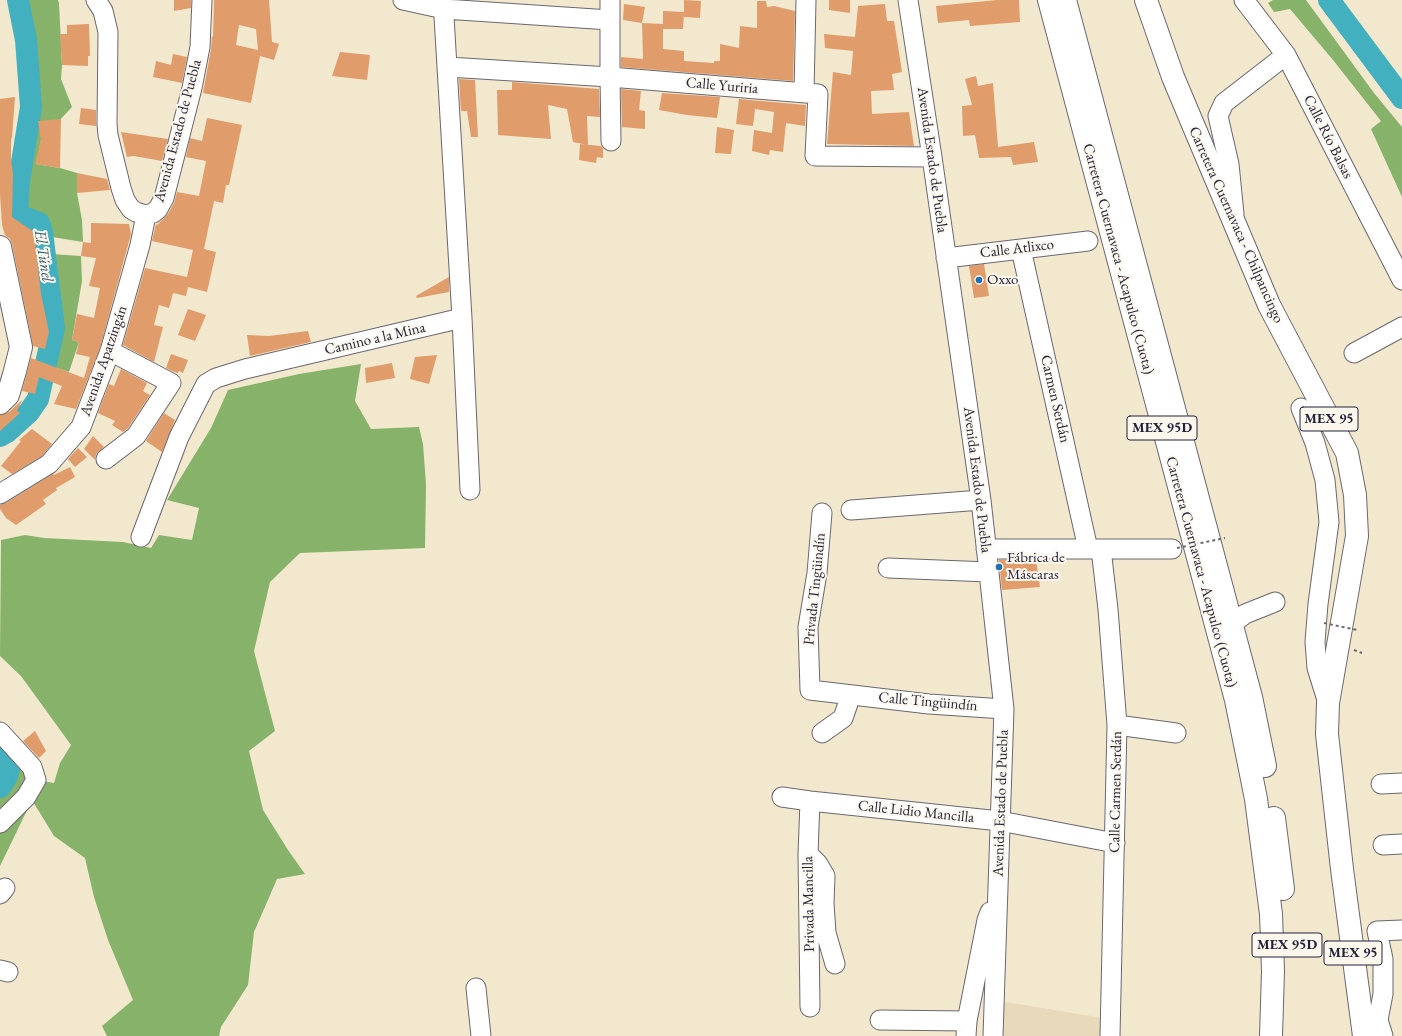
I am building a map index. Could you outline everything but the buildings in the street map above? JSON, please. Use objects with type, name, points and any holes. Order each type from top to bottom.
[{"type":"main road","name":"Carretera Cuernavaca - Acapulco (Cuota)","points":[[1049,0],[1236,700],[1248,754],[1256,799],[1271,914],[1273,971],[1271,1036]]},
{"type":"main road","name":"Carretera Cuernavaca - Acapulco (Cuota)","points":[[1065,0],[1232,624],[1260,738],[1271,797],[1285,910],[1288,971],[1287,1036]]},
{"type":"main road","name":"Carretera Cuernavaca - Chilpancingo","points":[[1146,0],[1173,77],[1269,305],[1347,453],[1355,495],[1357,536],[1328,703],[1328,734],[1342,869],[1372,1026]]},
{"type":"main road","points":[[0,247],[21,346],[8,395],[0,403]]},
{"type":"street","name":"Avenida Estado de Puebla","points":[[96,0],[103,11],[108,32],[107,124],[112,150],[125,200],[131,209],[146,215],[153,213],[161,204],[168,183],[192,88],[200,48],[202,0]]},
{"type":"street","points":[[403,0],[610,20]]},
{"type":"street","points":[[610,0],[611,141]]},
{"type":"street","points":[[804,92],[806,0]]},
{"type":"street","name":"Avenida Estado de Puebla","points":[[908,0],[932,157],[980,500],[1004,709],[992,1036]]},
{"type":"street","name":"Calle Río Balsas","points":[[1244,0],[1286,55],[1402,280]]},
{"type":"street","points":[[444,5],[462,318],[470,490]]},
{"type":"street","points":[[1235,226],[1229,164],[1218,116],[1224,103],[1286,55]]},
{"type":"street","name":"Calle Yuriria","points":[[448,67],[610,77],[818,94],[815,156],[932,157]]},
{"type":"street","name":"Avenida Apatzingán","points":[[0,494],[49,464],[81,426],[110,351],[140,245],[146,215]]},
{"type":"street","name":"Calle Atlixco","points":[[946,258],[1088,241]]},
{"type":"street","name":"Carmen Serdán","points":[[1021,249],[1095,549]]},
{"type":"street","name":"Camino a la Mina","points":[[141,537],[179,437],[206,384],[216,378],[245,369],[462,318]]},
{"type":"street","points":[[1354,353],[1402,327]]},
{"type":"street","points":[[106,459],[136,436],[171,383],[110,351]]},
{"type":"street","points":[[1301,408],[1315,443],[1326,480],[1329,522],[1318,604],[1315,642],[1317,668],[1328,703]]},
{"type":"street","points":[[851,510],[980,500]]},
{"type":"street","name":"Privada Tingüindín","points":[[810,690],[808,627],[817,573],[822,513]]},
{"type":"street","points":[[986,549],[1175,549]]},
{"type":"street","name":"Calle Carmen Serdán","points":[[1095,549],[1108,608],[1117,725],[1110,1036]]},
{"type":"street","points":[[888,568],[989,572]]},
{"type":"street","points":[[1232,624],[1245,614],[1275,602]]},
{"type":"street","name":"Calle Tingüindín","points":[[810,690],[929,704],[1004,709]]},
{"type":"street","points":[[822,733],[844,718],[851,695]]},
{"type":"street","points":[[1117,725],[1176,733]]},
{"type":"street","points":[[0,732],[32,767],[36,780],[26,797],[0,823]]},
{"type":"street","points":[[1381,784],[1402,783]]},
{"type":"street","name":"Calle Lidio Mancilla","points":[[782,797],[1000,821],[1115,843]]},
{"type":"street","name":"Privada Mancilla","points":[[810,801],[808,854],[810,1007]]},
{"type":"street","points":[[1383,845],[1402,844]]},
{"type":"street","points":[[808,854],[818,864],[825,876],[824,903],[826,933],[835,964]]},
{"type":"street","points":[[880,1020],[967,1029],[987,920],[998,897]]},
{"type":"street","points":[[1372,1026],[1383,994],[1383,959],[1377,931],[1402,930]]},
{"type":"street","points":[[476,988],[481,1036]]},
{"type":"path","points":[[1175,549],[1225,538]]},
{"type":"path","points":[[1324,623],[1357,630]]},
{"type":"path","points":[[1352,650],[1362,653]]},
{"type":"shaded area","points":[[1000,1001],[1103,1018],[1102,1036],[1001,1036]]},
{"type":"green space","points":[[14,0],[58,0],[59,3],[62,65],[61,79],[72,107],[41,140],[36,164],[60,168],[77,173],[77,193],[82,220],[83,242],[52,237],[50,254],[81,256],[82,281],[72,340],[79,342],[69,372],[51,366],[40,408],[7,437],[0,441],[0,430],[20,413],[24,414],[35,394],[38,381],[35,380],[48,343],[49,332],[41,294],[34,232],[16,220],[12,213],[13,174],[17,165],[24,117],[19,31]]},
{"type":"green space","points":[[1273,0],[1306,0],[1374,93],[1402,127],[1402,197],[1371,129],[1381,121],[1333,60],[1290,9],[1274,12],[1268,3]]},
{"type":"green space","points":[[361,364],[355,401],[371,429],[419,427],[423,444],[426,484],[425,548],[300,553],[270,582],[254,651],[275,731],[249,751],[263,810],[305,874],[277,879],[254,932],[248,985],[221,1027],[219,1036],[107,1036],[102,1026],[133,1000],[108,940],[94,897],[85,858],[54,836],[32,800],[0,866],[0,739],[31,779],[54,783],[60,763],[71,745],[21,676],[0,656],[1,540],[25,535],[44,538],[123,542],[151,548],[159,535],[192,540],[199,508],[167,500],[211,428],[228,390],[299,374]]},
{"type":"waterway","name":"El Túnel","points":[[0,436],[7,432],[29,412],[38,399],[54,328],[42,232],[39,223],[21,216],[17,212],[19,181],[31,107],[26,40],[18,0]]},
{"type":"waterway","points":[[1329,0],[1402,98]]},
{"type":"waterway","name":"El Túnel","points":[[0,744],[7,751],[10,764],[7,776],[0,787]]},
{"type":"place","name":"Oxxo","points":[[979,280]]},
{"type":"place","name":"Fábrica de Máscaras","points":[[999,567]]}]
